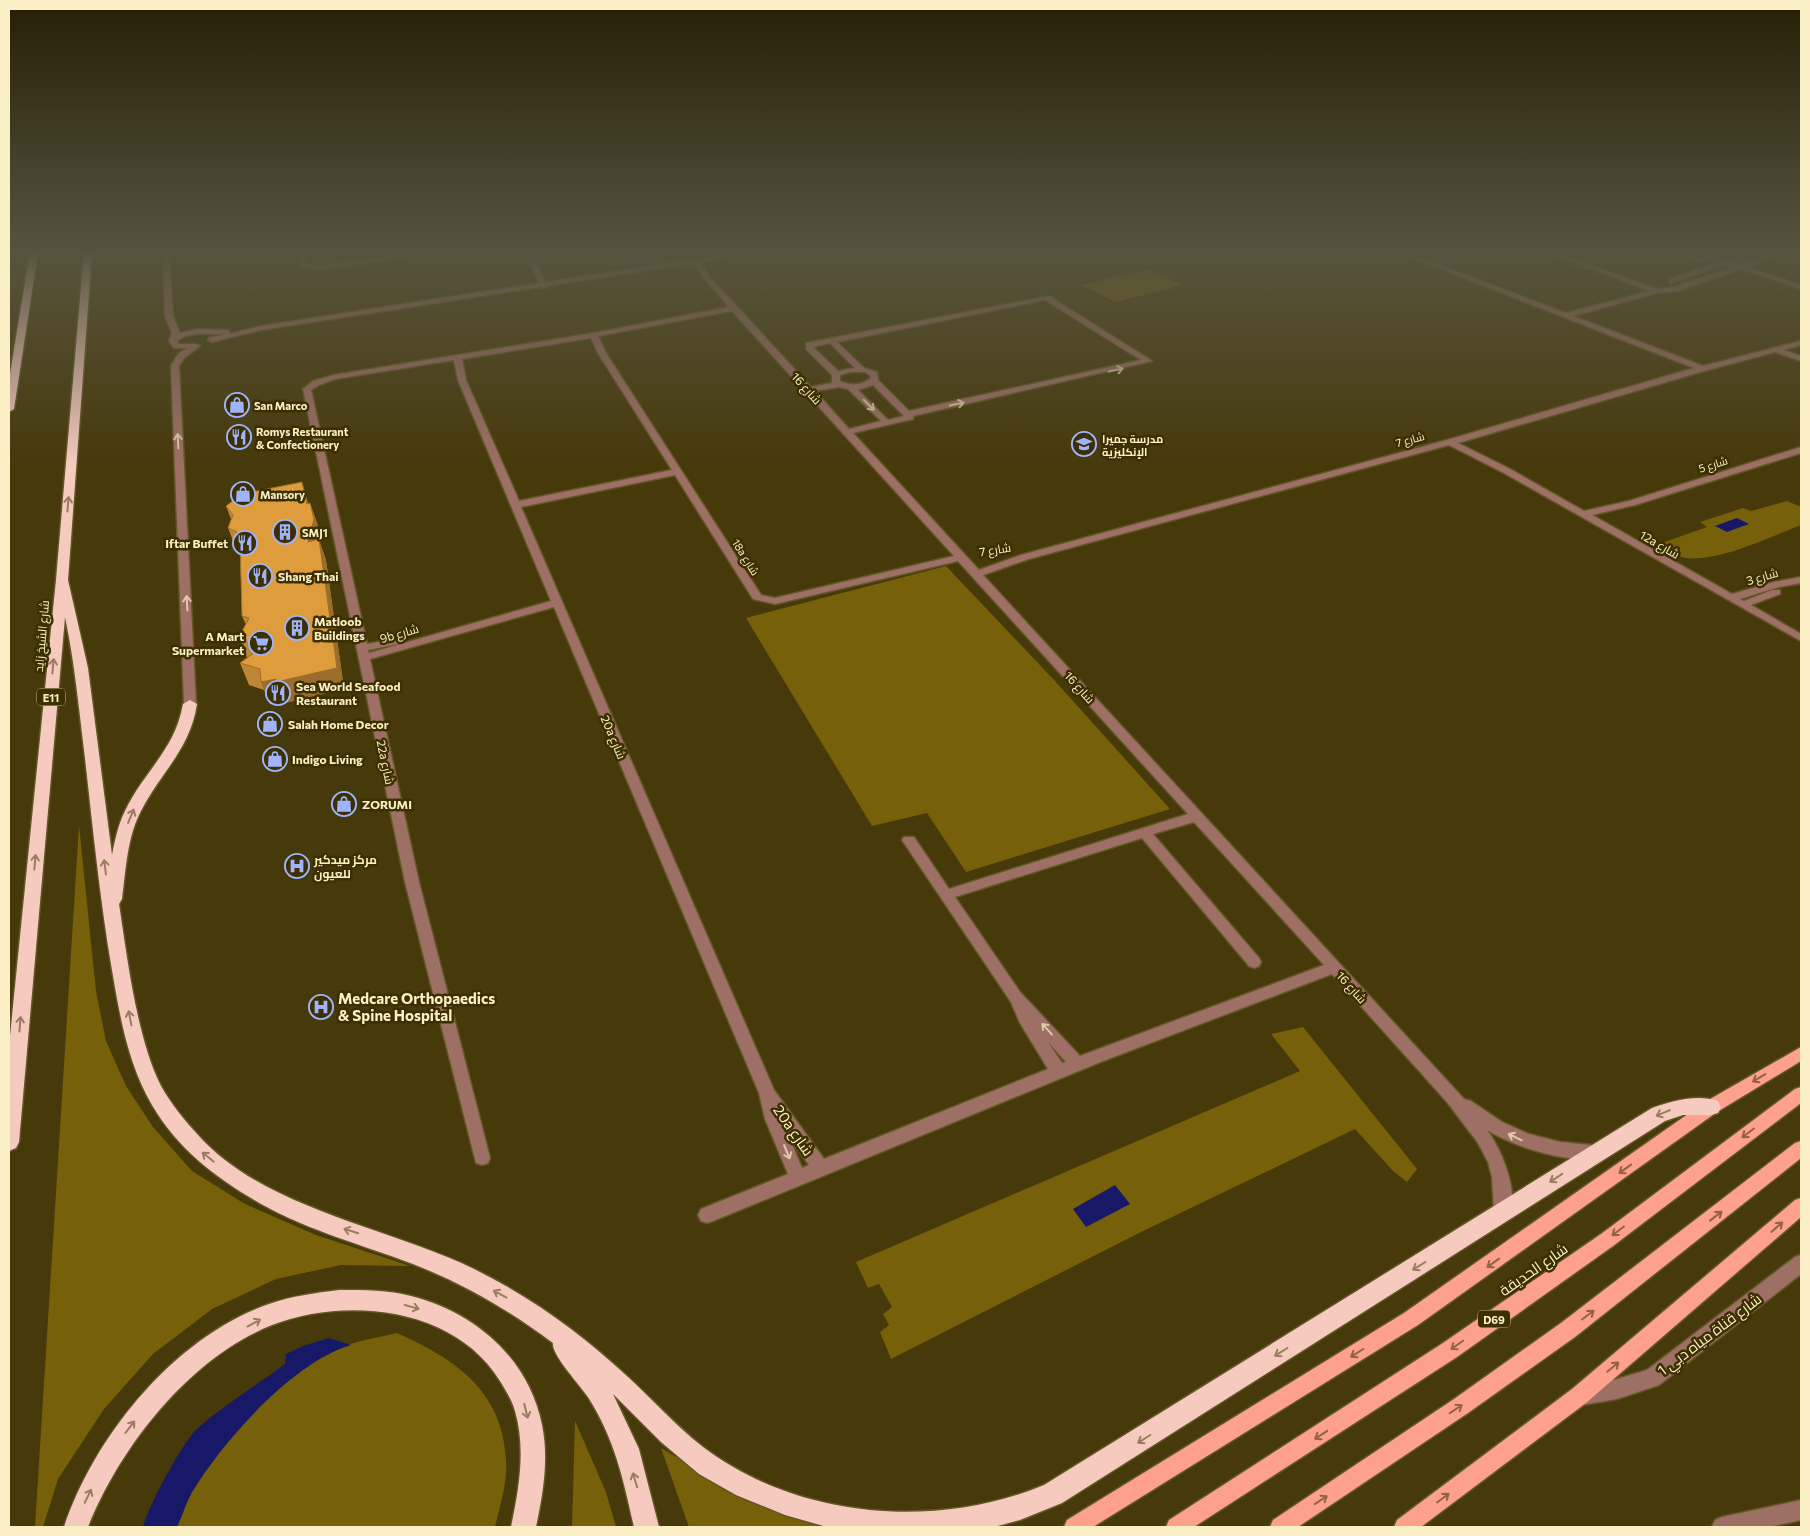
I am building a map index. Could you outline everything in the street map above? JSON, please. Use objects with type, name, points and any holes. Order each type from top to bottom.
[{"type":"highway","points":[[9,409],[23,324]]},
{"type":"highway","name":"شارع الشيخ زايد","points":[[9,1142],[62,580],[82,324]]},
{"type":"highway","points":[[62,580],[71,611],[83,678],[111,916],[136,1049],[160,1102],[178,1128],[201,1151],[228,1173],[258,1192],[284,1205],[438,1263],[508,1298],[541,1321],[608,1374],[673,1437],[707,1464],[745,1486],[786,1503],[830,1515],[876,1522],[921,1525],[967,1521],[1011,1510],[1053,1494],[1504,1213],[1659,1114],[1683,1107],[1710,1107]]},
{"type":"highway","points":[[111,916],[128,822],[138,801],[181,741],[190,716],[190,704]]},
{"type":"highway","points":[[76,1527],[82,1509],[103,1467],[129,1427],[160,1392],[194,1361],[230,1336],[268,1315],[339,1300],[373,1299],[434,1313],[461,1326],[485,1344],[506,1367],[522,1395],[532,1436],[533,1484],[524,1527]]},
{"type":"highway","points":[[541,1321],[572,1355],[598,1391],[623,1439],[638,1489],[646,1527]]},
{"type":"main road","points":[[1074,1527],[1411,1319],[1710,1107],[1801,1053]]},
{"type":"main road","name":"شارع الحديقة","points":[[1176,1527],[1450,1350],[1607,1240],[1801,1094]]},
{"type":"main road","points":[[1280,1527],[1481,1392],[1566,1331],[1643,1274],[1801,1148]]},
{"type":"main road","points":[[1404,1527],[1579,1396],[1801,1206]]},
{"type":"street","points":[[171,324],[211,336],[289,324]]},
{"type":"street","points":[[171,324],[176,333],[173,341],[177,346],[196,346]]},
{"type":"street","points":[[444,358],[657,324]]},
{"type":"street","name":"شارع 16","points":[[749,324],[1453,1098],[1495,1156],[1504,1186],[1504,1213]]},
{"type":"street","points":[[887,423],[851,387],[836,379],[808,346],[915,324]]},
{"type":"street","points":[[909,414],[1148,362],[1087,324]]},
{"type":"street","points":[[1582,324],[1698,370]]},
{"type":"street","points":[[175,338],[195,332]]},
{"type":"street","name":"18a شارع","points":[[594,334],[602,353],[757,597],[775,600],[969,566]]},
{"type":"street","points":[[190,704],[175,366],[181,356],[211,336]]},
{"type":"street","name":"18a شارع","points":[[582,336],[602,353]]},
{"type":"street","points":[[831,340],[861,369],[874,374],[874,381],[909,414]]},
{"type":"street","name":"شارع 7","points":[[969,566],[1025,557],[1450,442],[1698,370],[1801,343]]},
{"type":"street","points":[[1780,349],[1801,355]]},
{"type":"street","points":[[1780,349],[1801,359]]},
{"type":"street","name":"20a شارع","points":[[457,356],[462,380],[767,1093],[773,1119],[798,1178]]},
{"type":"street","name":"20a شارع","points":[[444,358],[462,380]]},
{"type":"street","name":"22a شارع","points":[[444,358],[324,379],[311,386],[306,393],[412,882],[482,1158]]},
{"type":"street","points":[[1677,362],[1720,365]]},
{"type":"street","points":[[1677,362],[1677,377]]},
{"type":"street","points":[[807,387],[836,379],[844,370],[861,369]]},
{"type":"street","points":[[851,387],[862,386],[874,381]]},
{"type":"street","points":[[847,432],[910,418],[909,414]]},
{"type":"street","name":"12a شارع","points":[[1460,439],[1507,471]]},
{"type":"street","name":"12a شارع","points":[[1450,442],[1507,471],[1801,638]]},
{"type":"street","name":"شارع 5","points":[[1584,514],[1632,502],[1801,450]]},
{"type":"street","points":[[515,505],[678,472]]},
{"type":"street","name":"شارع 5","points":[[1594,520],[1632,502]]},
{"type":"street","name":"شارع 3","points":[[1731,598],[1778,584],[1801,581]]},
{"type":"street","name":"شارع 3","points":[[1743,605],[1801,581]]},
{"type":"street","name":"9b شارع","points":[[362,653],[559,608]]},
{"type":"street","points":[[946,895],[1197,816]]},
{"type":"street","points":[[1144,832],[1254,962]]},
{"type":"street","points":[[909,840],[1015,996],[1078,1063]]},
{"type":"street","points":[[707,1216],[1078,1063],[1242,999],[1334,967]]},
{"type":"street","points":[[1015,996],[1025,1019],[1058,1071]]},
{"type":"street","name":"20a شارع","points":[[767,1093],[820,1168]]},
{"type":"street","name":"شارع 16","points":[[1453,1098],[1483,1119],[1523,1140],[1570,1152],[1597,1152]]},
{"type":"street","name":"شارع قناة مياه دبي 1","points":[[1579,1396],[1617,1389],[1652,1378],[1801,1263]]},
{"type":"street","points":[[1722,1527],[1801,1510]]},
{"type":"shaded area","points":[[1787,501],[1801,507],[1801,525],[1744,548],[1714,556],[1686,558],[1659,544],[1707,527],[1700,522],[1743,508],[1751,511]]},
{"type":"shaded area","points":[[1737,518],[1749,524],[1727,532],[1715,526]]},
{"type":"shaded area","points":[[946,566],[1055,681],[1170,809],[966,872],[927,813],[872,826],[746,618]]},
{"type":"shaded area","points":[[79,825],[96,991],[106,1041],[126,1086],[153,1127],[192,1171],[245,1204],[316,1235],[410,1266],[341,1265],[276,1279],[212,1309],[153,1354],[104,1409],[58,1479],[43,1527],[35,1527]]},
{"type":"shaded area","points":[[1303,1027],[1417,1169],[1407,1182],[1393,1171],[1355,1129],[1141,1232],[891,1359],[880,1332],[889,1325],[883,1314],[892,1307],[879,1284],[868,1288],[856,1262],[1300,1071],[1271,1034]]},
{"type":"shaded area","points":[[1115,1185],[1130,1204],[1086,1227],[1073,1209]]},
{"type":"shaded area","points":[[397,1333],[438,1354],[456,1366],[472,1380],[485,1396],[495,1414],[503,1435],[506,1476],[495,1527],[177,1527],[192,1492],[219,1453],[255,1412],[295,1375],[315,1361],[342,1347]]},
{"type":"shaded area","points":[[329,1338],[351,1345],[329,1354],[306,1368],[261,1406],[205,1472],[192,1492],[177,1527],[143,1527],[151,1506],[166,1477],[182,1449],[196,1430],[228,1404],[285,1364],[286,1354],[303,1346]]},
{"type":"shaded area","points":[[575,1421],[606,1492],[616,1527],[572,1527]]},
{"type":"shaded area","points":[[661,1448],[742,1496],[818,1526],[829,1527],[689,1527]]},
{"type":"building","points":[[302,482],[307,504],[310,503],[314,519],[308,542],[319,539],[337,668],[276,682],[276,679],[261,682],[260,669],[240,663],[258,650],[239,637],[249,618],[242,616],[240,541],[238,542],[237,532],[228,528],[233,515],[226,506],[242,494]]},
{"type":"place","name":"San Marco","points":[[237,405]]},
{"type":"place","name":"Romys Restaurant & Confectionery","points":[[239,437]]},
{"type":"place","name":"مدرسة جميرا الإنكليزية","points":[[1084,444]]},
{"type":"place","name":"Mansory","points":[[243,494]]},
{"type":"place","name":"SMJ1","points":[[285,532]]},
{"type":"place","name":"Iftar Buffet","points":[[245,543]]},
{"type":"place","name":"Shang Thai","points":[[260,576]]},
{"type":"place","name":"Matloob Buildings","points":[[297,628]]},
{"type":"place","name":"A Mart Supermarket","points":[[261,643]]},
{"type":"place","name":"Sea World Seafood Restaurant","points":[[278,693]]},
{"type":"place","name":"Salah Home Decor","points":[[270,724]]},
{"type":"place","name":"Indigo Living","points":[[275,759]]},
{"type":"place","name":"ZORUMI","points":[[344,804]]},
{"type":"place","name":"مركز ميدكير للعيون","points":[[297,866]]},
{"type":"place","name":"Medcare Orthopaedics & Spine Hospital","points":[[321,1007]]}]
